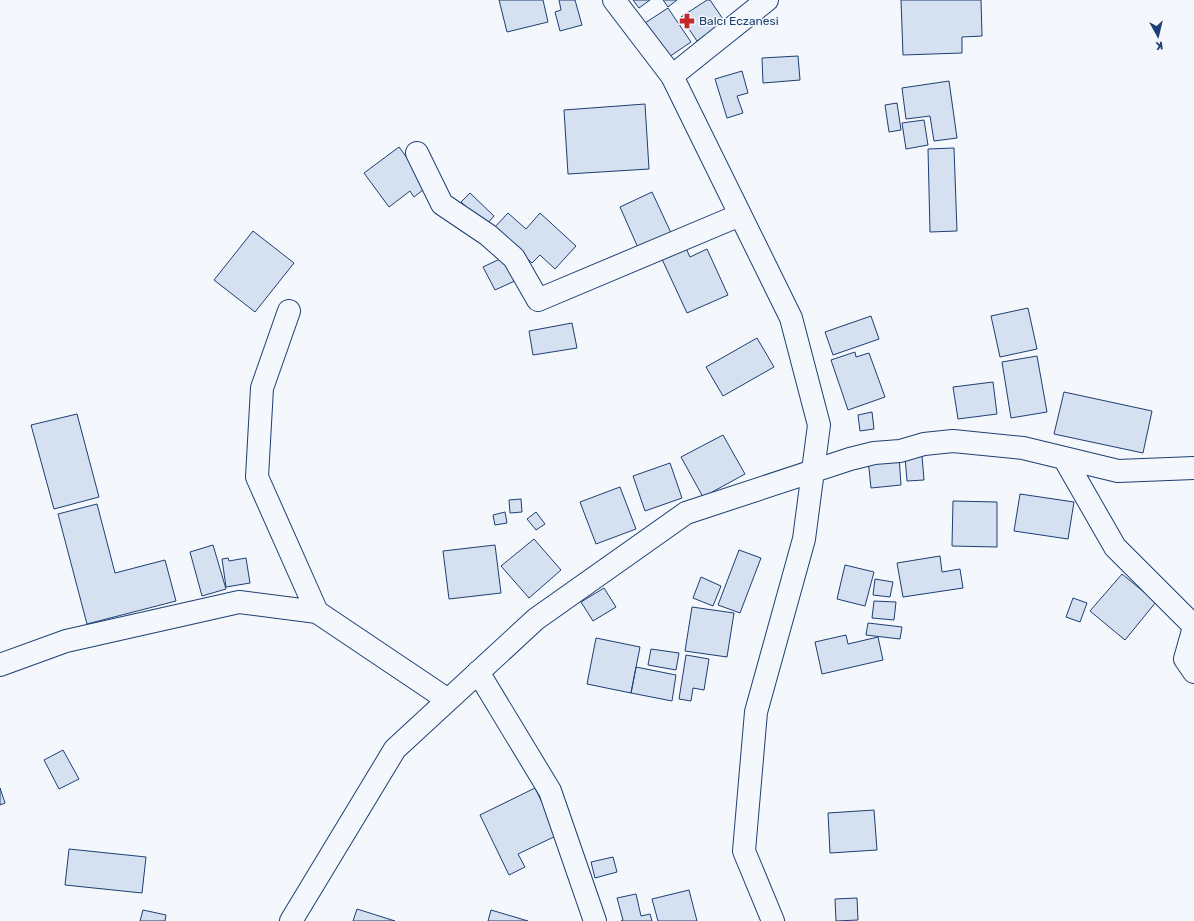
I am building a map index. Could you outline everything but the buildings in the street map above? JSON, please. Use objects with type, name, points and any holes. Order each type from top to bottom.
[{"type":"street","points":[[614,0],[672,76],[791,318],[819,425],[804,539],[756,712],[744,851],[772,921]]},
{"type":"street","points":[[672,76],[767,0]]},
{"type":"street","points":[[417,153],[442,204],[488,235],[514,258],[538,300],[740,215]]},
{"type":"street","points":[[289,311],[262,388],[257,477],[317,612]]},
{"type":"street","points":[[291,921],[395,749],[536,619],[686,513],[850,459],[924,444],[953,442],[1023,448],[1118,471],[1194,468]]},
{"type":"street","points":[[1064,458],[1115,547],[1194,626],[1185,659],[1194,672]]},
{"type":"street","points":[[0,665],[66,640],[239,602],[317,612],[448,700]]},
{"type":"street","points":[[478,672],[550,791],[594,921]]},
{"type":"place","name":"Balcı Eczanesi","points":[[687,21]]}]
